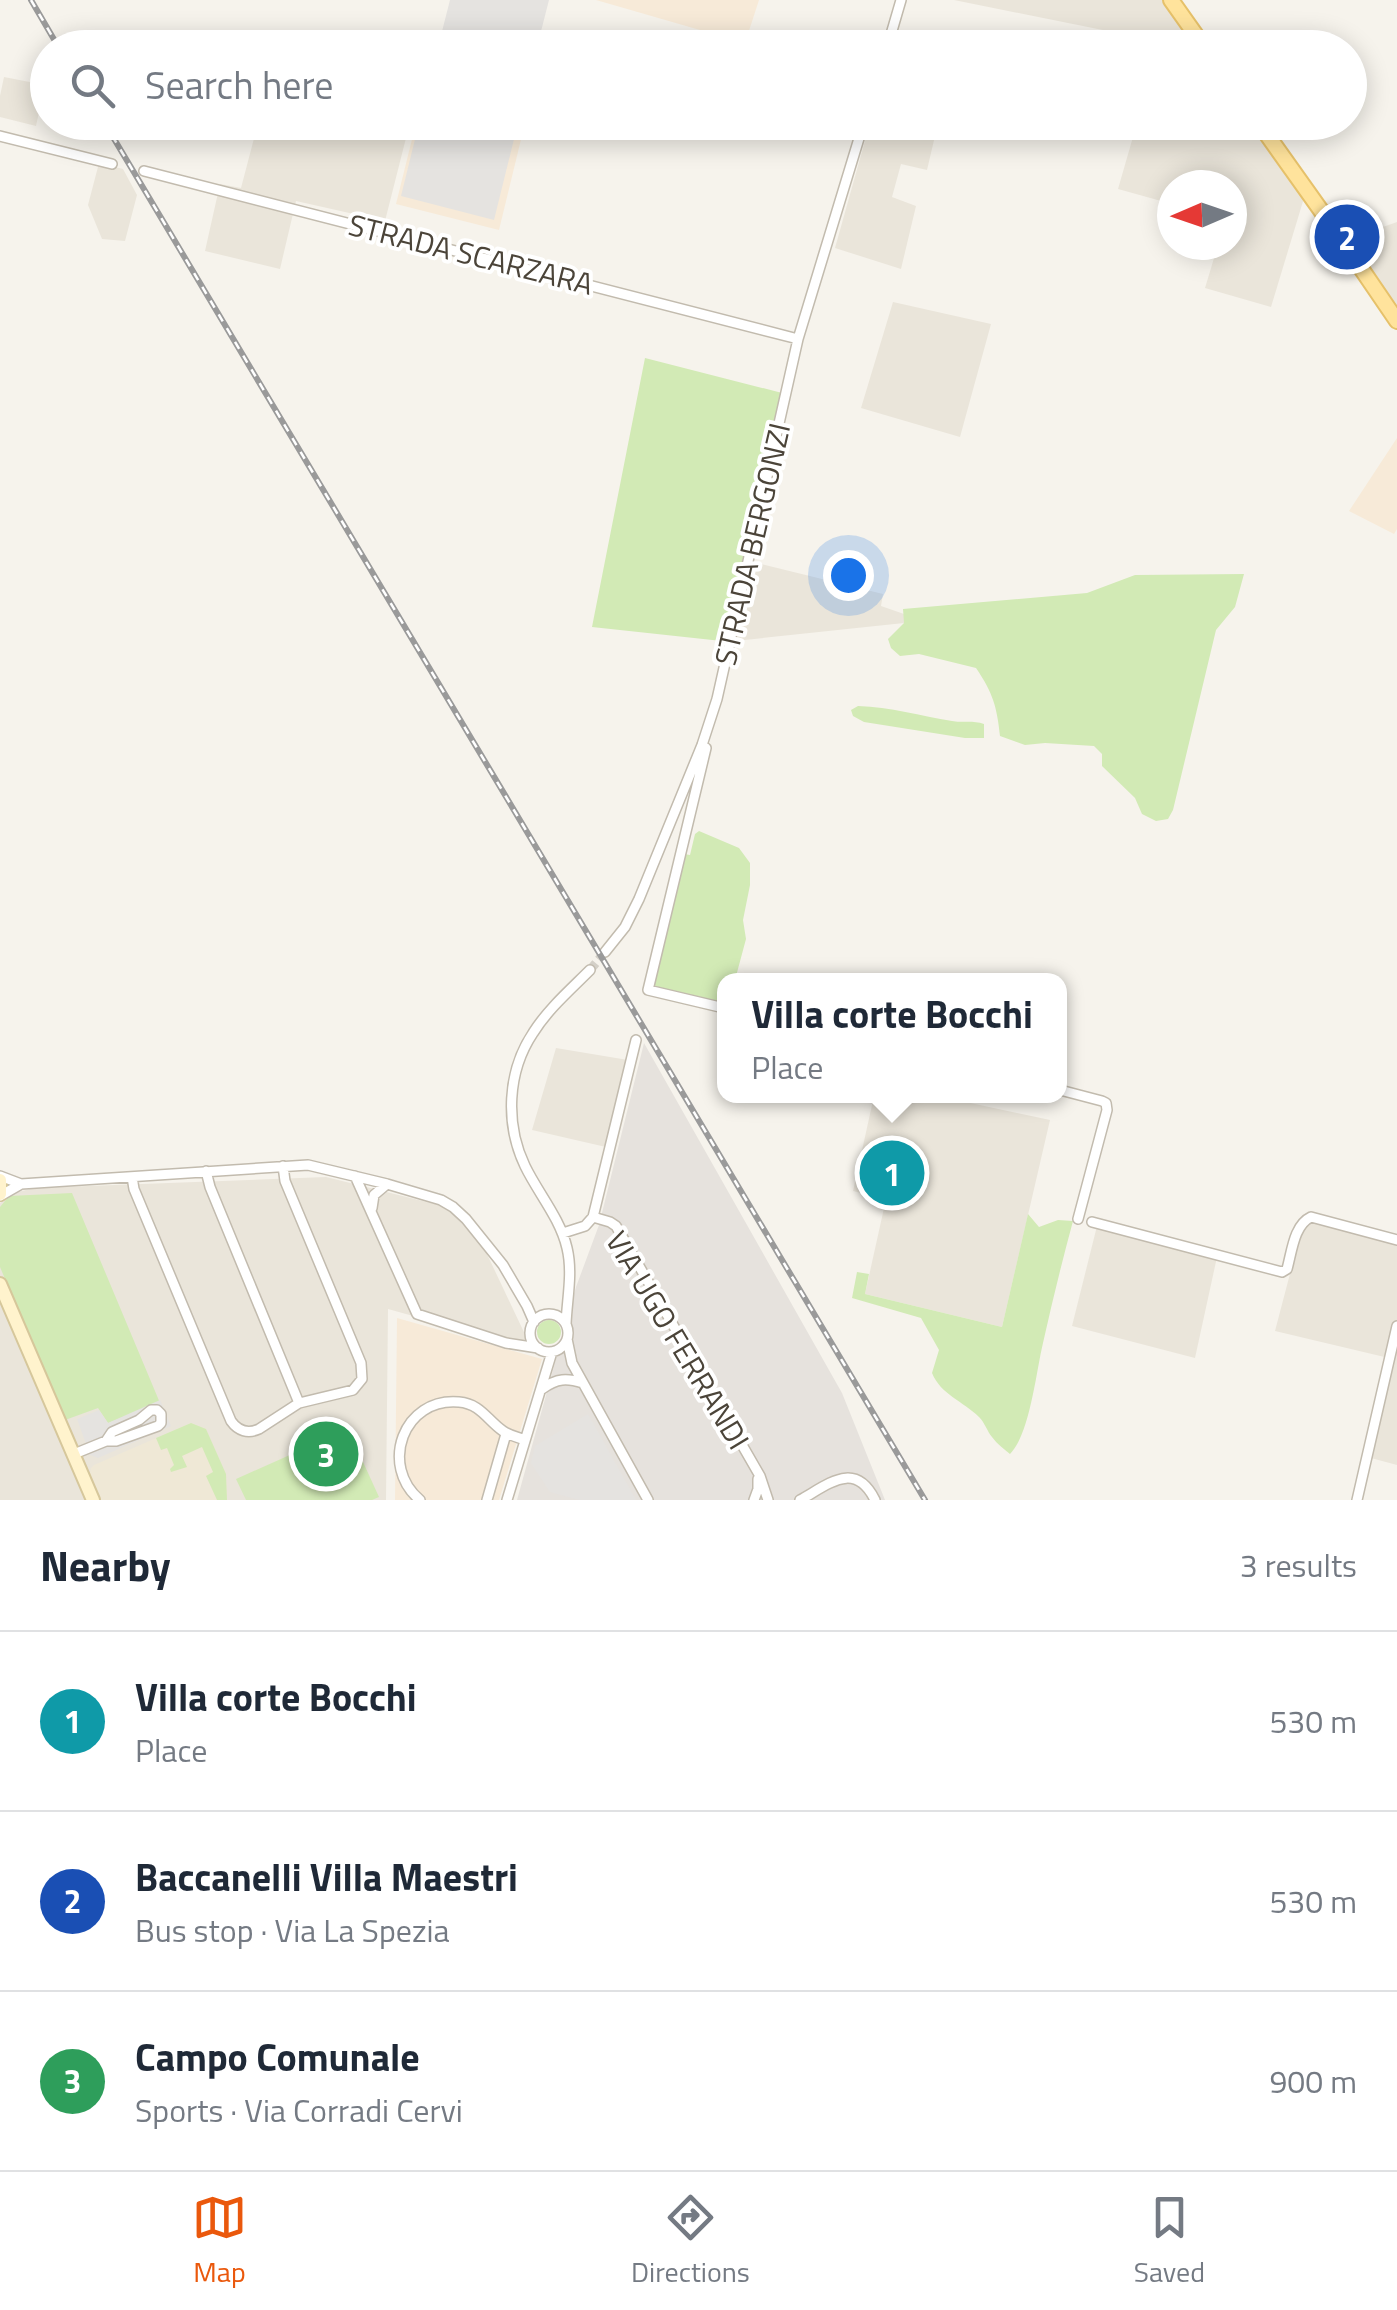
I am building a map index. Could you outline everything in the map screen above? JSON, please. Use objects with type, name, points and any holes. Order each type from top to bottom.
[{"type":"main road","points":[[1171,0],[1192,30]]},
{"type":"main road","points":[[1271,140],[1397,321]]},
{"type":"street","points":[[892,30],[901,0]]},
{"type":"street","points":[[0,136],[112,164]]},
{"type":"street","name":"STRADA BERGONZI","points":[[605,952],[632,914],[712,716],[798,339],[859,140]]},
{"type":"street","name":"STRADA SCARZARA","points":[[144,171],[798,339]]},
{"type":"street","points":[[712,716],[648,990],[717,1006]]},
{"type":"street","points":[[667,833],[678,837],[682,844]]},
{"type":"street","points":[[590,970],[532,1032],[520,1056],[512,1100],[513,1131],[524,1164],[563,1234],[570,1270],[566,1324],[572,1363],[648,1500]]},
{"type":"street","points":[[563,1234],[582,1228],[593,1217],[636,1040]]},
{"type":"street","points":[[1067,1092],[1102,1101],[1107,1110],[1078,1219]]},
{"type":"street","points":[[21,1184],[0,1195],[0,1178],[21,1184],[308,1164],[426,1195],[453,1206],[479,1232],[528,1306],[532,1340],[548,1366]]},
{"type":"street","points":[[132,1177],[234,1425],[256,1431],[299,1402],[354,1390],[363,1370],[282,1166]]},
{"type":"street","points":[[206,1171],[299,1402]]},
{"type":"street","points":[[355,1176],[417,1314],[506,1343],[554,1351],[572,1363]]},
{"type":"street","points":[[372,1210],[374,1195],[387,1184]]},
{"type":"street","name":"VIA UGO FERRANDI","points":[[593,1217],[616,1226],[763,1482],[762,1499]]},
{"type":"street","points":[[1092,1222],[1285,1272],[1300,1226],[1307,1218],[1397,1240]]},
{"type":"street","points":[[0,1284],[92,1500]]},
{"type":"street","points":[[506,1343],[568,1300]]},
{"type":"street","points":[[528,1306],[566,1324]]},
{"type":"street","points":[[1357,1500],[1397,1326]]},
{"type":"street","points":[[506,1500],[548,1366],[554,1351],[567,1339]]},
{"type":"street","points":[[540,1391],[561,1379],[584,1384]]},
{"type":"street","points":[[420,1500],[403,1480],[399,1453],[405,1432],[423,1410],[449,1402],[471,1404],[506,1434],[525,1440]]},
{"type":"street","points":[[74,1454],[158,1426],[162,1414],[151,1410],[112,1432],[106,1441]]},
{"type":"street","points":[[487,1500],[506,1434]]},
{"type":"street","points":[[800,1500],[836,1480],[850,1477],[864,1483],[875,1500]]},
{"type":"shaded area","points":[[450,0],[549,0],[541,30],[442,30]]},
{"type":"shaded area","points":[[596,0],[759,0],[749,30],[700,30]]},
{"type":"shaded area","points":[[954,0],[1162,0],[1184,30],[1103,30]]},
{"type":"shaded area","points":[[4,77],[30,82],[30,124],[0,117]]},
{"type":"shaded area","points":[[254,140],[405,140],[385,221],[296,201],[280,269],[205,251],[220,184],[241,188]]},
{"type":"shaded area","points":[[412,140],[521,140],[499,230],[396,204]]},
{"type":"shaded area","points":[[415,140],[514,140],[494,220],[401,196]]},
{"type":"shaded area","points":[[865,140],[934,140],[927,170],[901,164],[892,197],[916,206],[901,269],[835,248]]},
{"type":"shaded area","points":[[1132,140],[1261,140],[1304,198],[1271,307],[1205,288],[1213,260],[1247,260],[1247,170],[1157,170],[1157,200],[1118,189]]},
{"type":"shaded area","points":[[99,163],[123,169],[137,195],[125,241],[102,239],[88,205]]},
{"type":"shaded area","points":[[1397,222],[1397,305],[1349,239]]},
{"type":"shaded area","points":[[893,302],[991,324],[960,437],[861,408]]},
{"type":"shaded area","points":[[1397,438],[1397,529],[1394,534],[1349,511]]},
{"type":"shaded area","points":[[753,562],[883,594],[881,606],[904,614],[904,623],[735,641]]},
{"type":"shaded area","points":[[644,1043],[842,1393],[885,1500],[517,1500],[576,1287],[599,1225]]},
{"type":"shaded area","points":[[556,1048],[628,1060],[606,1147],[532,1130]]},
{"type":"shaded area","points":[[872,1103],[971,1103],[1050,1120],[1002,1327],[865,1294],[886,1199],[853,1191]]},
{"type":"shaded area","points":[[326,1177],[467,1212],[532,1349],[388,1309],[386,1500],[0,1500],[0,1203],[6,1195],[34,1188]]},
{"type":"shaded area","points":[[1311,1221],[1397,1243],[1397,1465],[1371,1458],[1393,1359],[1275,1331],[1302,1228]]},
{"type":"shaded area","points":[[1097,1226],[1217,1257],[1195,1358],[1072,1326]]},
{"type":"shaded area","points":[[397,1318],[542,1359],[499,1500],[395,1500]]},
{"type":"shaded area","points":[[160,1400],[171,1426],[98,1458],[90,1455],[77,1419],[99,1410],[108,1423]]},
{"type":"shaded area","points":[[588,1414],[636,1500],[579,1500],[550,1492],[531,1463],[535,1446]]},
{"type":"shaded area","points":[[191,1423],[206,1429],[226,1474],[227,1500],[100,1500],[89,1475],[94,1465]]},
{"type":"green space","points":[[645,358],[786,394],[731,642],[592,627]]},
{"type":"green space","points":[[1244,574],[1235,607],[1216,630],[1168,819],[1156,821],[1142,814],[1135,798],[1102,766],[1102,754],[1094,746],[1025,745],[1000,736],[993,700],[976,668],[919,654],[900,656],[888,639],[904,623],[903,609],[1087,593],[1135,575]]},
{"type":"green space","points":[[858,706],[984,724],[984,738],[864,722],[853,716],[851,710]]},
{"type":"green space","points":[[699,831],[739,848],[750,863],[743,920],[746,939],[737,973],[717,973],[717,1004],[652,988],[684,854],[690,855]]},
{"type":"green space","points":[[72,1193],[160,1403],[108,1423],[98,1408],[65,1420],[0,1267],[0,1207],[9,1196]]},
{"type":"green space","points":[[1028,1214],[1039,1227],[1058,1220],[1073,1221],[1027,1418],[1010,1454],[994,1440],[979,1417],[936,1381],[932,1373],[939,1350],[921,1318],[852,1298],[857,1272],[869,1274],[865,1294],[1002,1327]]},
{"type":"green space","points":[[549,1320],[558,1323],[558,1341],[549,1344],[540,1341],[537,1332],[540,1323]]},
{"type":"green space","points":[[191,1423],[206,1429],[226,1474],[227,1500],[217,1500],[206,1476],[213,1472],[202,1447],[182,1456],[187,1467],[171,1472],[174,1465],[167,1448],[161,1450],[156,1438]]},
{"type":"green space","points":[[348,1429],[379,1497],[246,1500],[236,1479]]},
{"type":"tunnel","points":[[590,970],[605,952]]},
{"type":"railway","points":[[31,0],[48,30]]},
{"type":"railway","points":[[115,140],[925,1500]]},
{"type":"place","name":"Baccanelli Villa Maestri","points":[[1347,237]]},
{"type":"place","name":"Villa corte Bocchi","points":[[892,1173]]},
{"type":"place","name":"Campo Comunale","points":[[326,1454]]}]
